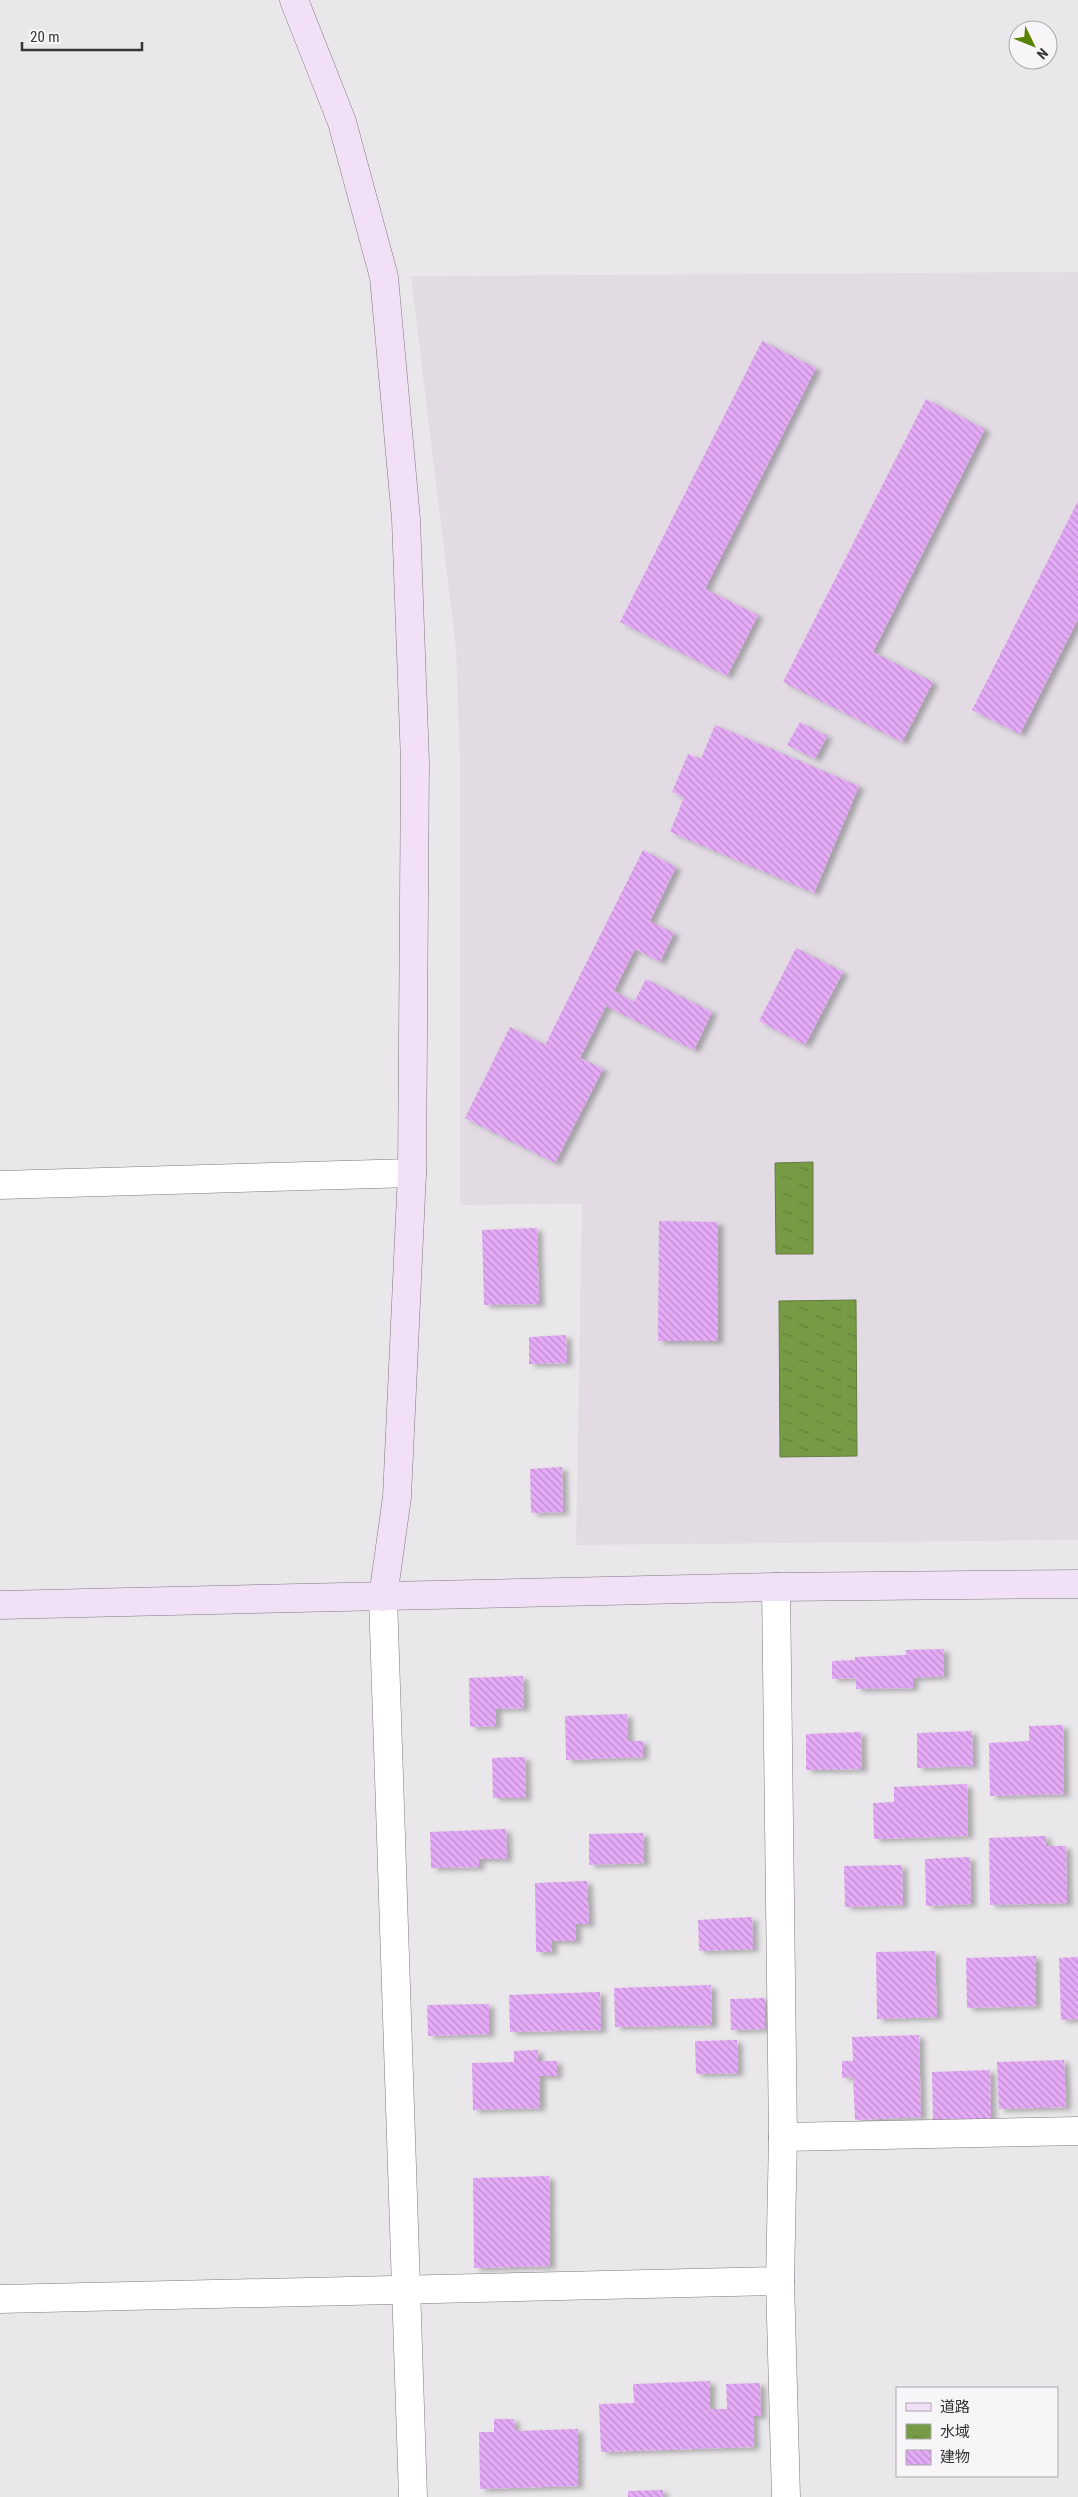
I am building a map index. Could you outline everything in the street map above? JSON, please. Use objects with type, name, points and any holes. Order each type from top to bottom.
[{"type":"street","points":[[294,0],[342,122],[384,277],[406,519],[415,762],[412,1173],[397,1497],[383,1597],[413,2497]]},
{"type":"street","points":[[0,1185],[412,1173]]},
{"type":"street","points":[[0,1605],[776,1587],[1078,1584]]},
{"type":"street","points":[[776,1587],[783,2137],[780,2281],[786,2497]]},
{"type":"street","points":[[783,2137],[1078,2131]]},
{"type":"street","points":[[0,2299],[780,2281]]},
{"type":"shaded area","points":[[1078,272],[1078,1540],[576,1545],[582,1204],[460,1205],[460,762],[456,649],[411,276]]},
{"type":"water","points":[[813,1162],[813,1254],[776,1254],[775,1163]]},
{"type":"water","points":[[856,1300],[857,1456],[780,1457],[779,1301]]},
{"type":"building","points":[[762,341],[816,368],[705,589],[758,615],[727,676],[620,622]]},
{"type":"building","points":[[926,399],[985,429],[873,652],[933,682],[902,742],[783,682]]},
{"type":"building","points":[[1078,501],[1078,619],[1020,734],[972,710]]},
{"type":"building","points":[[800,722],[827,736],[815,759],[787,745]]},
{"type":"building","points":[[715,725],[859,786],[814,893],[670,832],[684,797],[672,792],[688,754],[701,759]]},
{"type":"building","points":[[643,850],[676,867],[650,921],[674,933],[660,962],[635,949],[614,991],[634,1002],[646,979],[712,1012],[694,1050],[606,1006],[580,1058],[603,1069],[555,1163],[465,1118],[510,1027],[545,1045]]},
{"type":"building","points":[[796,948],[843,972],[805,1045],[759,1021]]},
{"type":"building","points":[[659,1221],[718,1222],[718,1341],[658,1341]]},
{"type":"building","points":[[537,1228],[539,1304],[484,1305],[482,1230]]},
{"type":"building","points":[[566,1335],[567,1363],[529,1364],[529,1337]]},
{"type":"building","points":[[562,1467],[563,1512],[531,1513],[530,1469]]},
{"type":"building","points":[[944,1649],[944,1676],[913,1678],[913,1688],[856,1689],[856,1678],[832,1679],[832,1661],[855,1660],[855,1657],[906,1655],[905,1650]]},
{"type":"building","points":[[523,1676],[524,1708],[496,1709],[496,1726],[470,1727],[469,1678]]},
{"type":"building","points":[[627,1714],[628,1741],[643,1741],[643,1757],[566,1760],[565,1716]]},
{"type":"building","points":[[1063,1725],[1064,1794],[990,1796],[989,1743],[1029,1741],[1029,1726]]},
{"type":"building","points":[[972,1731],[973,1766],[917,1768],[917,1733]]},
{"type":"building","points":[[861,1732],[862,1769],[806,1770],[806,1734]]},
{"type":"building","points":[[525,1757],[526,1798],[493,1798],[492,1758]]},
{"type":"building","points":[[967,1784],[968,1836],[874,1839],[873,1803],[894,1802],[894,1787]]},
{"type":"building","points":[[506,1829],[507,1859],[479,1859],[479,1867],[431,1868],[430,1832]]},
{"type":"building","points":[[643,1833],[644,1863],[589,1865],[589,1834]]},
{"type":"building","points":[[1046,1836],[1046,1846],[1066,1846],[1067,1903],[990,1905],[989,1838]]},
{"type":"building","points":[[970,1857],[971,1904],[926,1906],[925,1859]]},
{"type":"building","points":[[902,1865],[903,1905],[845,1907],[844,1866]]},
{"type":"building","points":[[587,1881],[589,1924],[576,1924],[576,1941],[552,1941],[552,1952],[536,1952],[535,1883]]},
{"type":"building","points":[[752,1917],[753,1949],[699,1951],[698,1920]]},
{"type":"building","points":[[935,1951],[937,2017],[877,2019],[876,1952]]},
{"type":"building","points":[[1036,1956],[1036,2006],[967,2008],[966,1958]]},
{"type":"building","points":[[1078,1957],[1078,2019],[1061,2020],[1059,1958]]},
{"type":"building","points":[[711,1985],[712,2025],[615,2027],[614,1988]]},
{"type":"building","points":[[600,1992],[601,2030],[510,2032],[509,1995]]},
{"type":"building","points":[[765,1998],[765,2029],[731,2030],[730,1999]]},
{"type":"building","points":[[489,2004],[489,2034],[428,2036],[427,2005]]},
{"type":"building","points":[[919,2035],[921,2117],[855,2120],[853,2077],[842,2078],[842,2061],[853,2061],[852,2037]]},
{"type":"building","points":[[737,2040],[738,2073],[696,2074],[695,2041]]},
{"type":"building","points":[[538,2050],[538,2061],[557,2061],[557,2076],[540,2076],[540,2108],[473,2110],[472,2063],[514,2062],[514,2051]]},
{"type":"building","points":[[1064,2060],[1066,2107],[999,2109],[997,2062]]},
{"type":"building","points":[[990,2070],[991,2121],[933,2123],[932,2072]]},
{"type":"building","points":[[549,2176],[550,2266],[474,2268],[473,2178]]},
{"type":"building","points":[[710,2381],[710,2409],[727,2409],[726,2384],[760,2383],[761,2416],[753,2416],[754,2447],[601,2452],[599,2404],[634,2403],[633,2384]]},
{"type":"building","points":[[494,2419],[514,2419],[515,2431],[578,2429],[578,2486],[480,2489],[479,2432],[494,2432]]},
{"type":"building","points":[[663,2490],[663,2497],[628,2497],[628,2491]]}]
